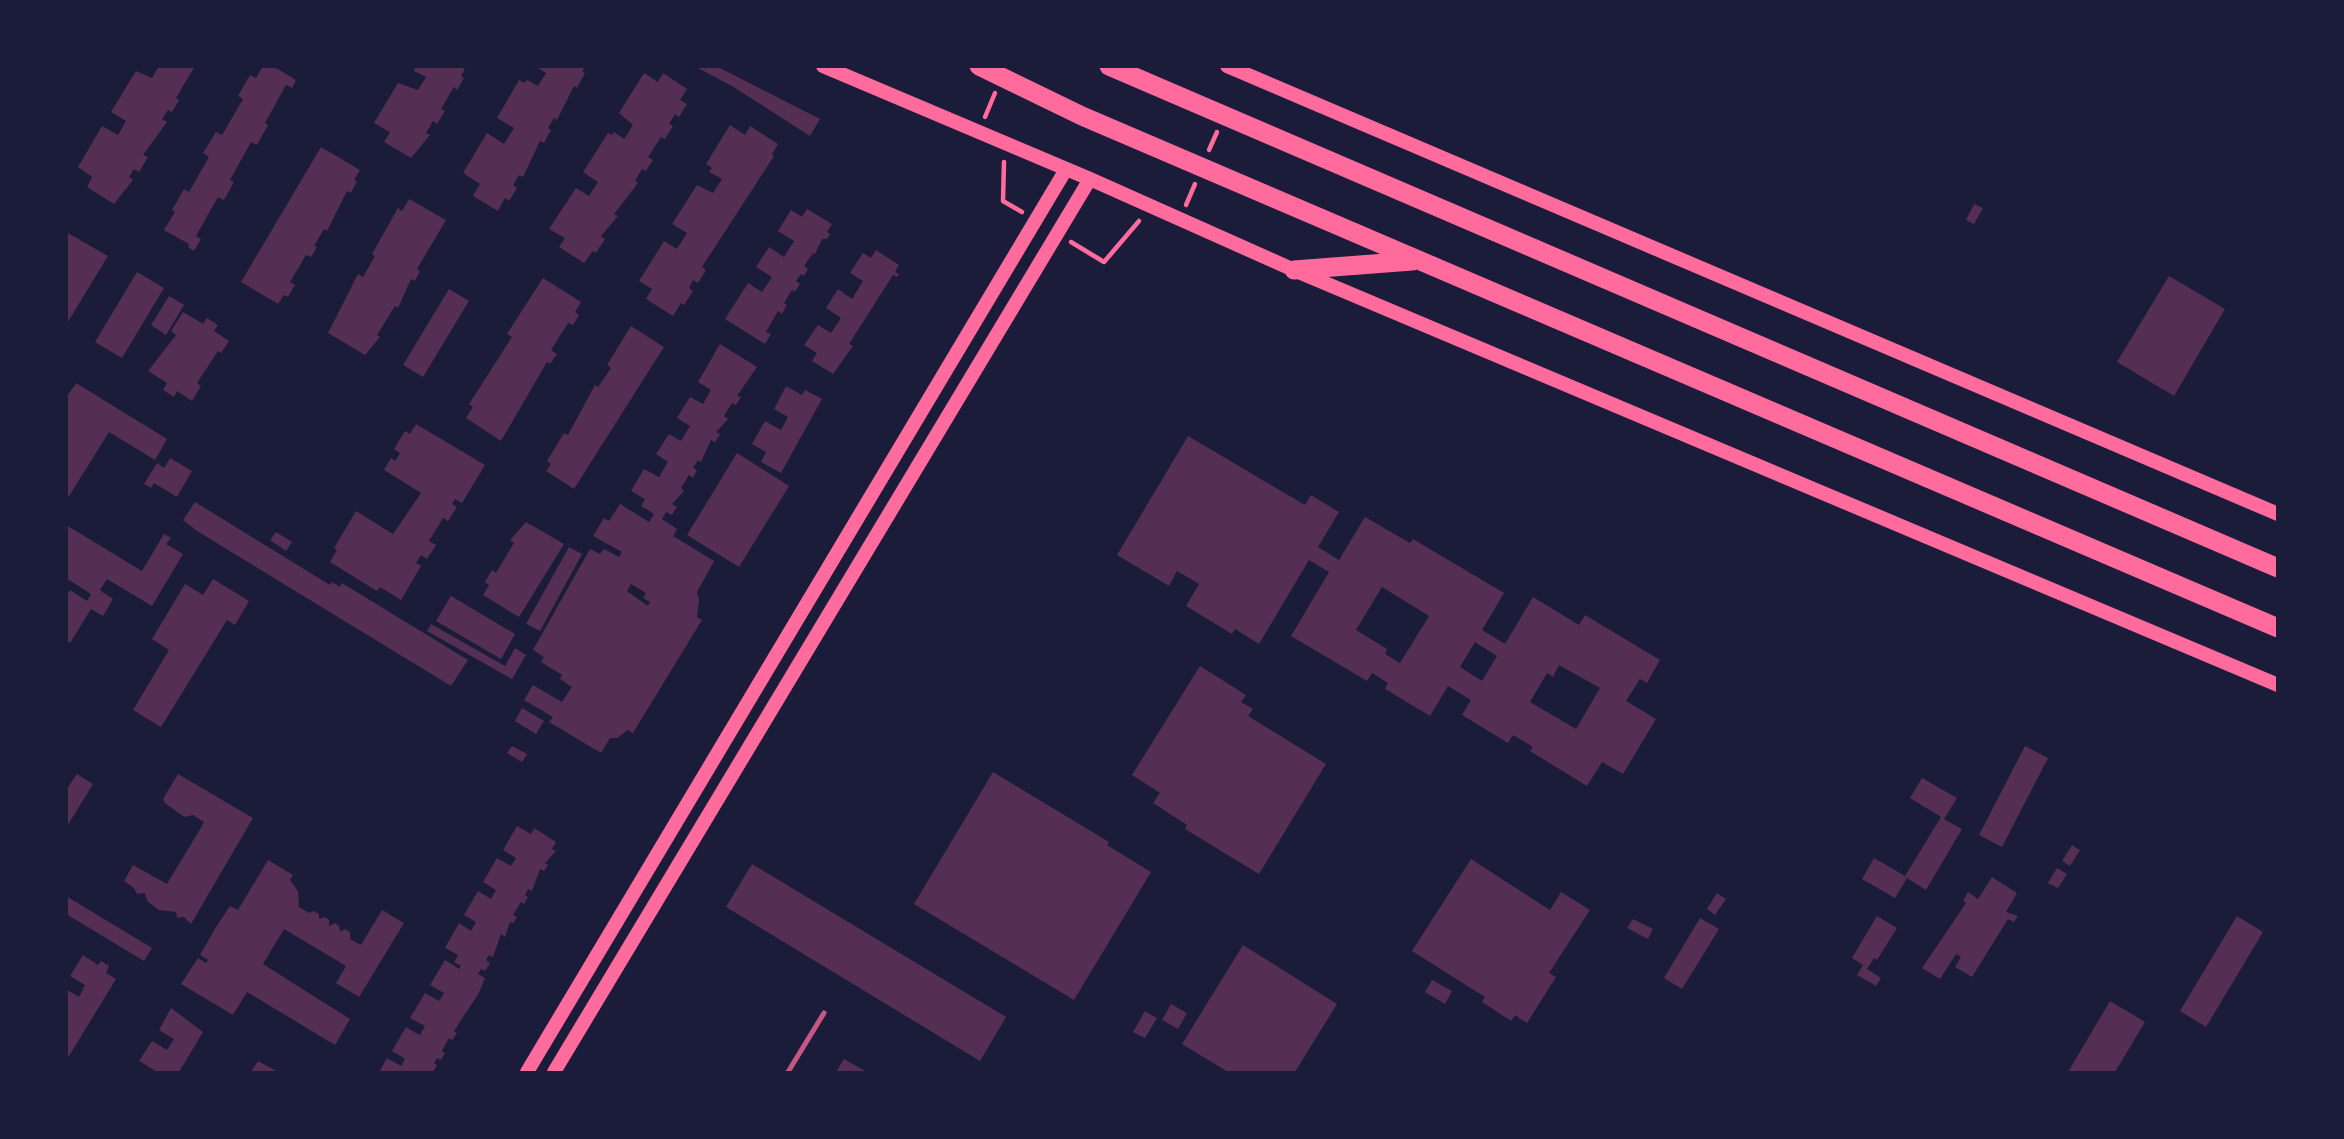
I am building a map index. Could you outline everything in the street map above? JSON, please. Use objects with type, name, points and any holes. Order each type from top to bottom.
[{"type":"highway","points":[[979,66],[1082,116],[2277,628]]},
{"type":"highway","points":[[1109,66],[2277,568]]},
{"type":"highway","points":[[1141,66],[1171,93]]},
{"type":"highway","points":[[1294,270],[1415,260]]},
{"type":"main road","points":[[823,66],[1065,171],[1090,179],[1294,270],[2277,685]]},
{"type":"main road","points":[[1227,66],[2277,514]]},
{"type":"main road","points":[[527,1073],[1065,171]]},
{"type":"main road","points":[[554,1073],[1090,179]]},
{"type":"lane","points":[[788,1073],[824,1013]]},
{"type":"building","points":[[159,66],[195,66],[176,98],[179,100],[172,112],[168,110],[162,119],[167,122],[143,155],[148,157],[139,172],[134,169],[129,177],[133,180],[114,204],[87,187],[92,177],[78,167],[102,126],[118,135],[126,121],[111,112],[136,71],[152,78]]},
{"type":"building","points":[[263,66],[273,66],[296,80],[292,88],[286,85],[265,123],[268,125],[257,145],[251,142],[230,180],[234,182],[224,200],[218,197],[196,236],[201,239],[194,251],[188,247],[189,244],[164,230],[184,189],[189,192],[209,157],[203,153],[216,132],[222,135],[243,99],[238,96],[250,75],[256,78]]},
{"type":"building","points":[[416,66],[466,66],[461,76],[464,78],[457,90],[454,87],[441,109],[445,111],[437,124],[433,121],[426,133],[430,135],[411,158],[384,142],[390,132],[374,123],[398,83],[418,90],[426,77],[414,71]]},
{"type":"building","points":[[535,66],[585,66],[582,72],[585,73],[577,88],[574,86],[557,120],[554,118],[548,128],[551,130],[544,143],[540,141],[523,177],[519,175],[513,185],[517,188],[509,201],[505,198],[498,211],[473,196],[480,184],[463,173],[487,133],[504,144],[514,128],[497,118],[519,80],[524,83],[527,80],[538,86],[546,73]]},
{"type":"building","points":[[694,66],[716,66],[820,119],[810,136],[732,86]]},
{"type":"building","points":[[644,73],[658,82],[663,73],[687,89],[680,100],[687,104],[679,117],[675,114],[669,124],[673,126],[665,139],[661,137],[648,157],[653,160],[646,171],[642,169],[635,181],[638,183],[614,214],[618,216],[601,236],[605,239],[596,253],[593,251],[584,263],[559,247],[565,238],[549,229],[576,188],[589,196],[598,182],[583,172],[608,133],[612,135],[614,132],[624,139],[633,125],[619,113]]},
{"type":"building","points":[[730,125],[745,135],[750,126],[778,144],[772,154],[774,156],[702,267],[706,270],[698,283],[693,280],[689,288],[693,291],[673,316],[646,299],[652,289],[639,281],[664,241],[677,249],[687,233],[672,224],[697,185],[713,193],[722,179],[709,172],[712,168],[706,164]]},
{"type":"building","points":[[321,147],[360,170],[354,180],[357,181],[351,193],[347,191],[327,231],[324,229],[311,257],[306,255],[290,282],[295,285],[288,297],[284,295],[278,304],[241,282]]},
{"type":"building","points":[[409,199],[446,220],[417,269],[420,271],[415,281],[411,279],[398,308],[395,306],[377,335],[380,337],[365,355],[328,333],[358,274],[363,277],[375,256],[372,254],[398,208],[402,211]]},
{"type":"building","points":[[1974,204],[1983,208],[1974,224],[1966,220]]},
{"type":"building","points":[[807,209],[832,224],[827,232],[830,234],[827,239],[822,239],[815,254],[813,253],[804,266],[808,269],[804,276],[801,274],[796,281],[800,284],[795,292],[792,290],[784,303],[787,305],[782,314],[778,311],[766,332],[771,334],[765,344],[725,319],[748,283],[762,292],[772,277],[756,267],[769,247],[784,257],[794,241],[778,231],[791,210],[802,217]]},
{"type":"building","points":[[66,232],[108,256],[66,325]]},
{"type":"building","points":[[876,250],[899,265],[895,272],[899,274],[897,277],[893,275],[849,344],[853,346],[833,374],[812,361],[817,353],[804,345],[818,325],[831,333],[841,318],[826,308],[838,289],[852,299],[863,281],[850,273],[863,253],[871,258]]},
{"type":"building","points":[[137,272],[164,288],[122,358],[95,342]]},
{"type":"building","points":[[2169,276],[2225,309],[2174,396],[2117,362]]},
{"type":"building","points":[[543,278],[581,302],[575,312],[579,315],[573,325],[568,323],[551,350],[557,354],[550,364],[547,362],[501,441],[466,418],[473,407],[469,404],[512,337],[507,334]]},
{"type":"building","points":[[449,289],[469,301],[423,377],[403,365]]},
{"type":"building","points":[[169,296],[184,305],[166,335],[151,325]]},
{"type":"building","points":[[183,312],[203,324],[207,318],[218,325],[214,331],[229,341],[221,353],[218,351],[197,383],[201,386],[192,401],[177,391],[174,397],[163,390],[167,383],[148,371],[176,335],[171,331]]},
{"type":"building","points":[[631,326],[664,347],[574,489],[546,471],[551,464],[547,461],[564,433],[568,435],[595,385],[598,387],[611,368],[607,365]]},
{"type":"building","points":[[720,344],[757,367],[737,396],[741,397],[736,405],[732,403],[724,416],[728,419],[716,432],[720,434],[715,442],[711,440],[701,462],[698,460],[693,468],[697,470],[693,478],[689,475],[681,488],[684,491],[672,504],[677,507],[672,515],[666,512],[662,519],[677,529],[673,536],[714,561],[697,592],[697,617],[702,620],[633,733],[628,730],[617,738],[610,738],[601,753],[549,722],[553,717],[524,700],[533,685],[562,702],[572,687],[560,679],[562,675],[541,662],[544,657],[533,650],[590,549],[600,554],[604,549],[619,557],[622,552],[593,536],[604,518],[609,521],[620,504],[649,522],[654,514],[641,506],[645,499],[631,491],[644,469],[659,477],[668,462],[656,454],[669,434],[681,441],[690,426],[677,418],[690,397],[703,404],[711,390],[698,382]],"holes":[[[631,584],[646,593],[643,598],[650,602],[648,606],[627,591]]]},
{"type":"building","points":[[76,383],[167,439],[155,460],[109,432],[66,501],[66,398]]},
{"type":"building","points":[[786,386],[802,395],[805,390],[822,399],[781,473],[761,462],[766,452],[752,444],[765,421],[781,430],[788,417],[774,409]]},
{"type":"building","points":[[416,424],[485,465],[462,503],[455,499],[452,504],[457,507],[448,521],[443,518],[429,541],[436,545],[427,559],[421,555],[416,563],[421,566],[401,600],[380,587],[377,591],[330,562],[337,550],[334,548],[356,511],[393,534],[421,493],[384,470],[391,458],[395,461],[400,453],[394,449],[405,431],[410,434]]},
{"type":"building","points":[[1188,436],[1305,505],[1311,495],[1339,512],[1318,547],[1339,560],[1365,517],[1410,543],[1413,539],[1504,593],[1482,630],[1505,644],[1533,597],[1579,625],[1585,615],[1660,660],[1647,683],[1640,679],[1626,701],[1656,719],[1623,774],[1602,762],[1587,786],[1530,751],[1533,747],[1513,735],[1508,743],[1462,715],[1471,700],[1448,686],[1430,716],[1385,689],[1388,683],[1372,673],[1367,681],[1291,636],[1329,572],[1309,560],[1259,644],[1235,629],[1232,634],[1186,606],[1199,584],[1177,571],[1169,586],[1117,555]],"holes":[[[1382,587],[1429,616],[1400,663],[1385,654],[1387,649],[1356,630]],[[1475,642],[1497,656],[1482,681],[1460,667]],[[1559,665],[1600,688],[1576,729],[1530,702],[1547,673],[1553,677]]]},
{"type":"building","points":[[737,453],[789,486],[739,567],[687,535]]},
{"type":"building","points":[[170,458],[192,471],[177,497],[154,483],[151,488],[144,484],[157,463],[164,468]]},
{"type":"building","points":[[195,502],[330,585],[332,582],[340,587],[342,583],[468,660],[451,686],[197,531],[183,520]]},
{"type":"building","points":[[526,522],[564,544],[519,617],[483,595],[489,585],[485,582],[492,570],[496,573],[514,543],[510,540]]},
{"type":"building","points":[[66,525],[142,571],[164,534],[171,538],[166,544],[183,554],[152,606],[107,579],[100,590],[113,599],[103,616],[91,609],[70,643],[66,640],[66,596],[70,590],[87,601],[91,594],[69,580],[66,584]]},
{"type":"building","points":[[276,532],[292,542],[286,551],[270,540]]},
{"type":"building","points":[[569,547],[582,554],[540,631],[526,624]]},
{"type":"building","points":[[213,579],[249,601],[235,625],[227,620],[161,727],[133,710],[169,650],[152,639],[185,584],[203,595]]},
{"type":"building","points":[[451,596],[515,634],[501,659],[436,621]]},
{"type":"building","points":[[431,624],[505,666],[515,648],[526,655],[512,679],[427,631]]},
{"type":"building","points":[[1200,666],[1246,695],[1241,702],[1253,709],[1248,716],[1326,764],[1259,874],[1185,829],[1187,825],[1153,803],[1160,793],[1132,775]]},
{"type":"building","points":[[522,708],[544,721],[536,734],[515,721]]},
{"type":"building","points":[[512,746],[527,754],[522,762],[507,753]]},
{"type":"building","points":[[2025,746],[2048,758],[2002,847],[1979,835]]},
{"type":"building","points":[[993,772],[1109,842],[1107,845],[1151,872],[1074,1000],[914,904]]},
{"type":"building","points":[[77,774],[93,784],[66,828],[66,790]]},
{"type":"building","points":[[178,774],[253,818],[191,924],[184,917],[177,918],[176,912],[159,910],[147,901],[145,893],[137,894],[134,888],[124,881],[133,865],[167,884],[202,826],[204,822],[193,815],[184,817],[163,799]]},
{"type":"building","points":[[1922,778],[1957,798],[1944,819],[1962,829],[1926,890],[1907,878],[1895,898],[1862,879],[1874,858],[1905,876],[1941,817],[1910,798]]},
{"type":"building","points":[[517,826],[531,834],[534,828],[556,842],[552,849],[556,851],[545,863],[548,865],[544,871],[540,869],[532,891],[528,889],[525,895],[528,897],[524,904],[521,902],[513,915],[517,917],[513,923],[510,922],[505,937],[501,934],[493,957],[489,955],[486,960],[490,963],[485,971],[481,969],[478,974],[485,978],[479,993],[454,1031],[457,1033],[452,1040],[449,1038],[442,1051],[445,1053],[441,1060],[437,1058],[434,1063],[437,1065],[433,1072],[379,1072],[387,1058],[401,1066],[405,1059],[392,1051],[406,1027],[420,1035],[425,1026],[410,1018],[425,993],[439,1001],[444,993],[430,985],[445,960],[459,969],[461,966],[454,962],[458,955],[445,948],[459,923],[471,931],[476,922],[464,915],[478,891],[491,899],[496,890],[483,882],[497,858],[511,866],[516,858],[503,850]]},
{"type":"building","points":[[2072,845],[2080,850],[2070,866],[2062,861]]},
{"type":"building","points":[[1471,859],[1550,910],[1561,892],[1590,910],[1549,973],[1556,977],[1527,1023],[1515,1015],[1511,1021],[1482,1002],[1485,997],[1412,951]]},
{"type":"building","points":[[268,860],[293,875],[290,880],[298,891],[299,907],[309,913],[314,911],[319,914],[319,919],[325,917],[329,920],[329,926],[335,923],[340,932],[345,929],[350,932],[350,939],[361,945],[382,910],[404,923],[359,997],[336,983],[346,966],[284,929],[263,964],[350,1019],[335,1045],[247,992],[233,1015],[181,984],[198,958],[206,963],[208,960],[200,955],[216,927],[230,906],[238,910]]},
{"type":"building","points":[[752,864],[1006,1017],[980,1061],[726,907]]},
{"type":"building","points":[[2057,868],[2067,874],[2058,888],[2048,883]]},
{"type":"building","points":[[1992,877],[2017,893],[2006,912],[2018,916],[2014,922],[2008,919],[1972,977],[1955,967],[1961,957],[1956,954],[1940,979],[1922,968],[1966,903],[1963,901],[1968,892],[1978,899]]},
{"type":"building","points":[[1717,893],[1726,899],[1715,915],[1707,909]]},
{"type":"building","points":[[66,896],[152,948],[144,961],[66,914]]},
{"type":"building","points":[[1877,916],[1897,928],[1877,960],[1874,958],[1867,969],[1881,978],[1876,986],[1857,975],[1863,965],[1852,958]]},
{"type":"building","points":[[2237,916],[2263,932],[2206,1027],[2180,1011]]},
{"type":"building","points":[[1700,918],[1719,929],[1682,989],[1664,978]]},
{"type":"building","points":[[1633,919],[1653,929],[1648,939],[1627,928]]},
{"type":"building","points":[[1243,945],[1337,1004],[1295,1072],[1228,1072],[1182,1044]]},
{"type":"building","points":[[83,955],[98,965],[101,961],[109,966],[106,973],[116,979],[66,1061],[66,989],[79,997],[85,985],[70,976]]},
{"type":"building","points":[[1432,980],[1452,991],[1445,1004],[1425,992]]},
{"type":"building","points":[[2110,1001],[2145,1022],[2115,1072],[2068,1072]]},
{"type":"building","points":[[1171,1004],[1187,1013],[1178,1029],[1162,1020]]},
{"type":"building","points":[[171,1008],[203,1032],[179,1072],[152,1072],[154,1070],[139,1061],[152,1041],[167,1050],[174,1039],[159,1030]]},
{"type":"building","points":[[1145,1011],[1157,1018],[1145,1038],[1133,1032]]},
{"type":"building","points":[[844,1059],[867,1072],[836,1072]]},
{"type":"building","points":[[258,1061],[278,1072],[251,1072]]}]
